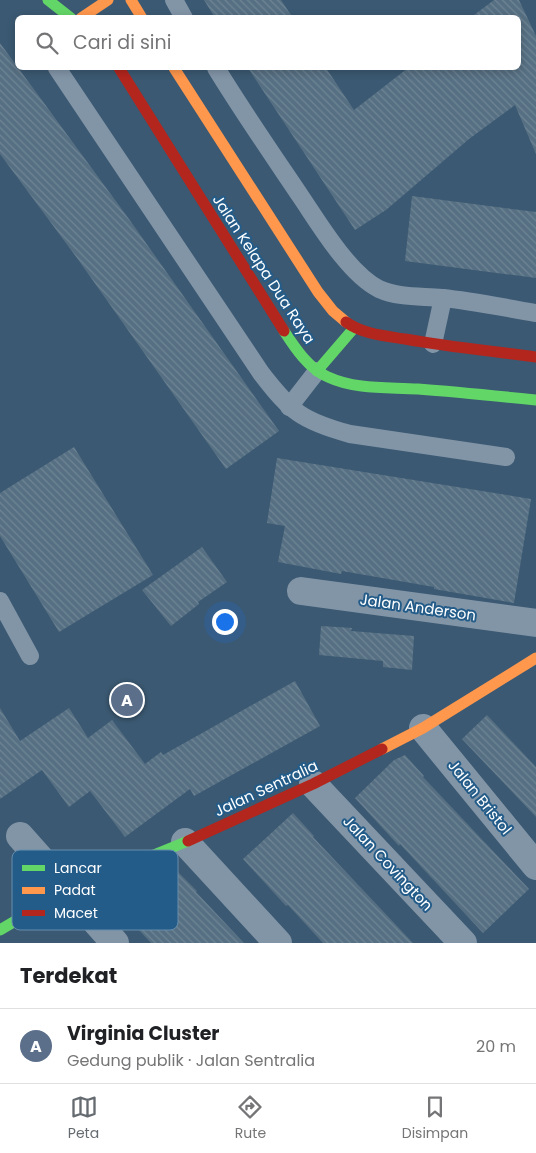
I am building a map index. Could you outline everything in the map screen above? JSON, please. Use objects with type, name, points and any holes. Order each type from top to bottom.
[{"type":"main road","points":[[48,0],[67,15]]},
{"type":"main road","points":[[86,15],[108,0]]},
{"type":"main road","points":[[131,0],[140,15]]},
{"type":"main road","name":"Jalan Kelapa Dua Raya","points":[[120,70],[296,349],[317,371],[327,378],[362,386],[536,400]]},
{"type":"main road","points":[[175,70],[318,292],[333,311],[354,328],[381,335],[433,344],[536,357]]},
{"type":"main road","points":[[317,371],[354,328]]},
{"type":"main road","name":"Jalan Sentralia","points":[[165,850],[313,784],[423,728],[536,658]]},
{"type":"main road","name":"Jalan Sentralia","points":[[0,930],[12,923]]},
{"type":"street","name":"Jalan Anderson","points":[[301,591],[536,623]]},
{"type":"street","name":"Jalan Bristol","points":[[423,728],[536,866]]},
{"type":"street","name":"Jalan Covington","points":[[313,784],[463,943]]},
{"type":"street","points":[[20,836],[32,850]]},
{"type":"street","points":[[184,842],[278,943]]},
{"type":"street","points":[[103,930],[115,943]]},
{"type":"lane","points":[[42,0],[42,15]]},
{"type":"lane","points":[[174,0],[182,15]]},
{"type":"lane","points":[[58,70],[261,373],[289,407],[306,419],[350,434],[506,458]]},
{"type":"lane","points":[[217,70],[265,145],[325,232],[352,267],[366,281],[388,292],[443,298],[536,313]]},
{"type":"lane","points":[[433,344],[443,298]]},
{"type":"lane","points":[[289,407],[317,371]]},
{"type":"lane","points":[[0,601],[30,656]]},
{"type":"building","points":[[204,0],[281,0],[291,15],[213,15]]},
{"type":"building","points":[[494,0],[519,0],[536,36],[536,154],[515,105],[469,139],[386,210],[355,230],[249,70],[327,70],[354,110],[405,70],[521,70],[521,15],[474,15]]},
{"type":"building","points":[[0,43],[15,63],[15,70],[20,70],[129,219],[279,431],[226,469],[77,258],[0,154]]},
{"type":"building","points":[[412,196],[536,212],[536,278],[405,261]]},
{"type":"building","points":[[74,447],[153,575],[59,632],[0,536],[0,493]]},
{"type":"building","points":[[277,458],[531,499],[514,603],[342,571],[341,574],[278,562],[285,526],[267,523]]},
{"type":"building","points":[[202,547],[227,582],[198,602],[199,604],[171,626],[142,590]]},
{"type":"building","points":[[321,626],[352,628],[351,631],[414,636],[412,670],[383,667],[383,661],[319,655]]},
{"type":"building","points":[[295,681],[320,726],[194,796],[190,789],[125,837],[90,791],[69,807],[42,770],[0,799],[0,708],[20,741],[69,708],[88,738],[112,720],[145,764],[161,752],[163,755]]},
{"type":"building","points":[[487,715],[536,767],[536,817],[462,739]]},
{"type":"building","points":[[405,755],[423,777],[529,889],[483,933],[355,798],[394,760]]},
{"type":"building","points":[[293,813],[313,837],[413,943],[323,943],[288,905],[286,906],[243,859]]},
{"type":"building","points":[[178,872],[244,943],[151,943],[139,930],[178,930]]},
{"type":"traffic: fast","points":[[48,0],[67,15]]},
{"type":"traffic: fast","points":[[317,371],[354,328]]},
{"type":"traffic: fast","points":[[284,331],[298,351],[315,369],[339,381],[361,386],[433,390],[536,400]]},
{"type":"traffic: fast","points":[[166,850],[188,841]]},
{"type":"traffic: fast","points":[[0,930],[12,923]]},
{"type":"traffic: slow","points":[[86,15],[108,0]]},
{"type":"traffic: slow","points":[[131,0],[140,15]]},
{"type":"traffic: slow","points":[[175,70],[318,292],[333,311],[346,322]]},
{"type":"traffic: slow","points":[[382,749],[423,728],[536,658]]},
{"type":"traffic: jam","points":[[120,70],[284,331]]},
{"type":"traffic: jam","points":[[346,322],[367,332],[382,335],[536,357]]},
{"type":"traffic: jam","points":[[188,841],[313,784],[382,749]]},
{"type":"place","name":"Virginia Cluster","points":[[127,700]]}]
